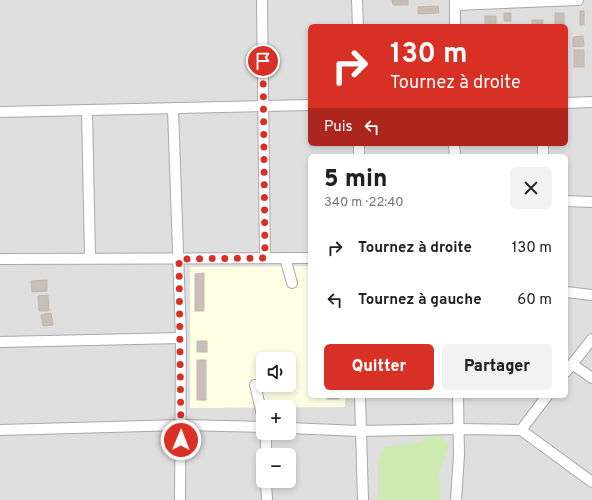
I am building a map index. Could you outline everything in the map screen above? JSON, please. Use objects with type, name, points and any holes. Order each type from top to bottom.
[{"type":"street","points":[[262,0],[265,258]]},
{"type":"street","points":[[357,0],[358,24]]},
{"type":"street","points":[[455,24],[455,2],[578,0]]},
{"type":"street","points":[[568,103],[592,102]]},
{"type":"street","points":[[0,112],[308,105]]},
{"type":"street","points":[[173,109],[181,338],[182,426],[180,500]]},
{"type":"street","points":[[87,111],[90,257]]},
{"type":"street","points":[[568,201],[592,202]]},
{"type":"street","points":[[0,259],[90,257],[179,259],[308,258]]},
{"type":"street","points":[[285,258],[292,283]]},
{"type":"street","points":[[568,292],[592,295]]},
{"type":"street","points":[[0,342],[181,338]]},
{"type":"street","points":[[592,340],[569,368],[592,378]]},
{"type":"street","points":[[255,385],[259,400]]},
{"type":"street","points":[[360,398],[363,500]]},
{"type":"street","points":[[456,500],[459,429],[458,398]]},
{"type":"street","points":[[521,430],[546,398]]},
{"type":"street","points":[[0,430],[182,426],[256,427]]},
{"type":"street","points":[[296,428],[360,431],[459,429],[521,430],[592,482]]},
{"type":"street","points":[[266,488],[267,500]]},
{"type":"shaded area","points":[[0,0],[592,0],[592,500],[0,500]]},
{"type":"shaded area","points":[[308,266],[308,398],[345,398],[345,407],[296,407],[296,400],[256,400],[256,408],[190,408],[190,267]]},
{"type":"green space","points":[[438,433],[449,444],[439,474],[441,500],[378,500],[378,462],[384,447],[416,443]]},
{"type":"building","points":[[392,0],[408,0],[408,5],[393,5]]},
{"type":"building","points":[[438,6],[439,13],[418,14],[418,7]]},
{"type":"building","points":[[580,11],[584,11],[584,25],[580,25]]},
{"type":"building","points":[[504,13],[511,13],[511,21],[504,21]]},
{"type":"building","points":[[555,13],[564,13],[564,24],[555,24]]},
{"type":"building","points":[[485,16],[496,16],[496,24],[485,24]]},
{"type":"building","points":[[532,20],[543,20],[543,24],[532,24]]},
{"type":"building","points":[[583,36],[584,46],[573,47],[573,37]]},
{"type":"building","points":[[574,50],[584,50],[584,67],[574,67]]},
{"type":"building","points":[[204,273],[204,311],[195,311],[195,274]]},
{"type":"building","points":[[47,280],[47,291],[32,292],[31,281]]},
{"type":"building","points":[[48,295],[49,311],[39,311],[38,296]]},
{"type":"building","points":[[51,313],[53,325],[43,326],[41,315]]},
{"type":"building","points":[[197,341],[207,341],[207,352],[197,352]]},
{"type":"building","points":[[197,360],[206,360],[206,400],[197,400]]},
{"type":"building","points":[[327,398],[339,398],[339,399]]},
{"type":"route","points":[[181,440],[179,259],[265,258],[263,61]]}]
